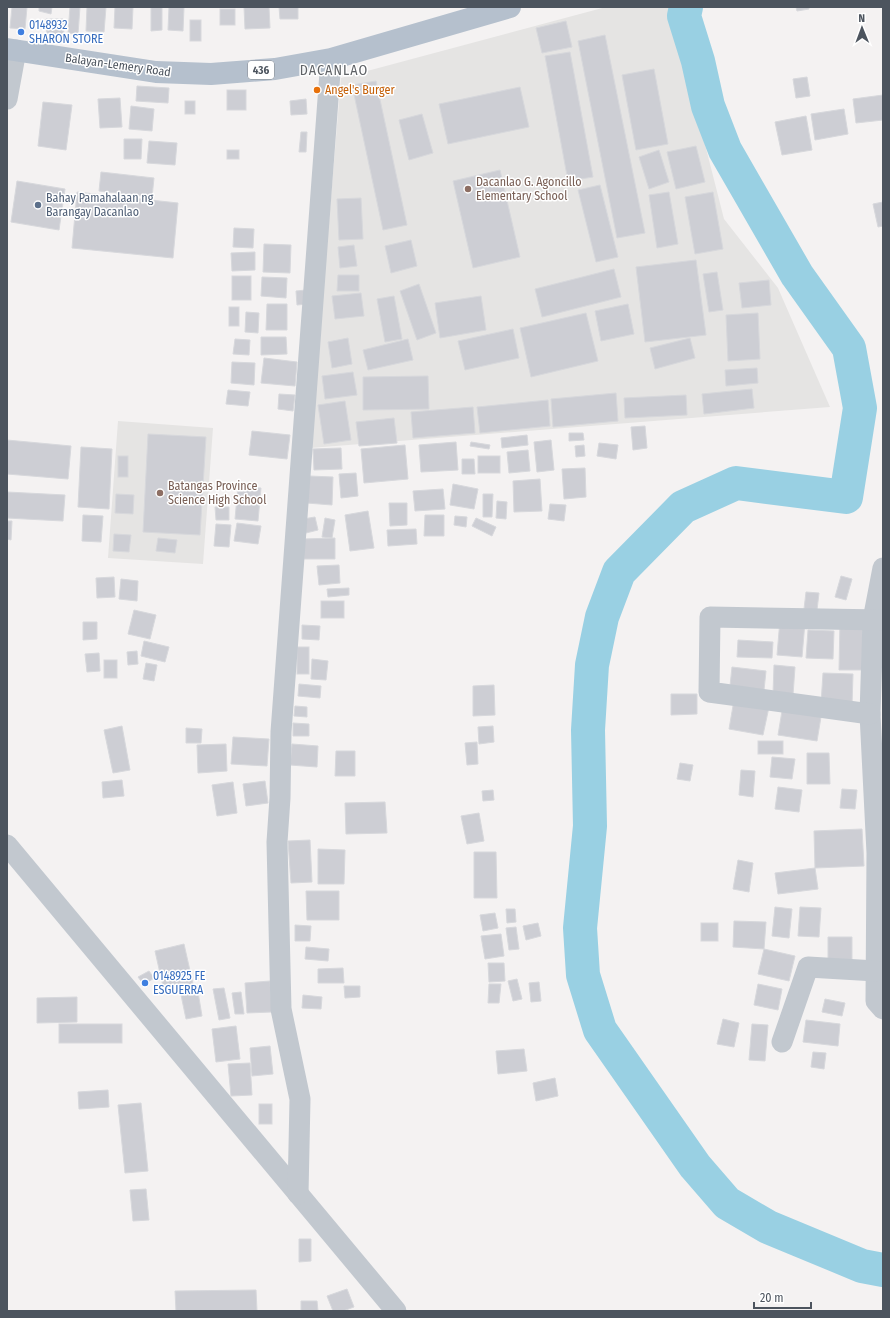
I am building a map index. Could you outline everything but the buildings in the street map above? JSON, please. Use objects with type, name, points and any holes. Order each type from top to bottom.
[{"type":"main road","name":"Balayan-Lemery Road","points":[[11,49],[156,72],[211,74],[275,69],[331,59],[510,7]]},
{"type":"street","points":[[7,99],[11,49]]},
{"type":"street","points":[[298,1194],[300,1099],[281,1009],[277,842],[280,798],[281,732],[331,59]]},
{"type":"street","points":[[883,568],[870,714],[877,853],[876,1001],[883,1009]]},
{"type":"street","points":[[870,714],[709,692],[710,617],[878,620]]},
{"type":"street","points":[[7,845],[396,1311]]},
{"type":"street","points":[[782,1042],[808,967],[876,971]]},
{"type":"shaded area","points":[[606,7],[670,7],[724,219],[778,288],[830,407],[310,448],[341,78]]},
{"type":"shaded area","name":"Batangas Province Science High School","points":[[118,421],[213,428],[203,564],[108,558]]},
{"type":"waterway","points":[[686,7],[684,16],[698,61],[708,106],[725,150],[797,275],[849,348],[860,408],[846,497],[736,483],[683,507],[619,572],[602,617],[592,665],[588,730],[590,826],[580,928],[583,975],[600,1030],[695,1166],[727,1203],[768,1227],[862,1266],[883,1270]]},
{"type":"place","name":"0148932 SHARON STORE","points":[[21,32]]},
{"type":"place","name":"Angel's Burger","points":[[317,90]]},
{"type":"place","name":"Dacanlao G. Agoncillo Elementary School","points":[[468,189]]},
{"type":"place","name":"Bahay Pamahalaan ng Barangay Dacanlao","points":[[38,205]]},
{"type":"place","name":"Batangas Province Science High School","points":[[160,493]]},
{"type":"place","name":"0148925 FE ESGUERRA","points":[[145,983]]},
{"type":"district","name":"DACANLAO","points":[[334,70]]}]
